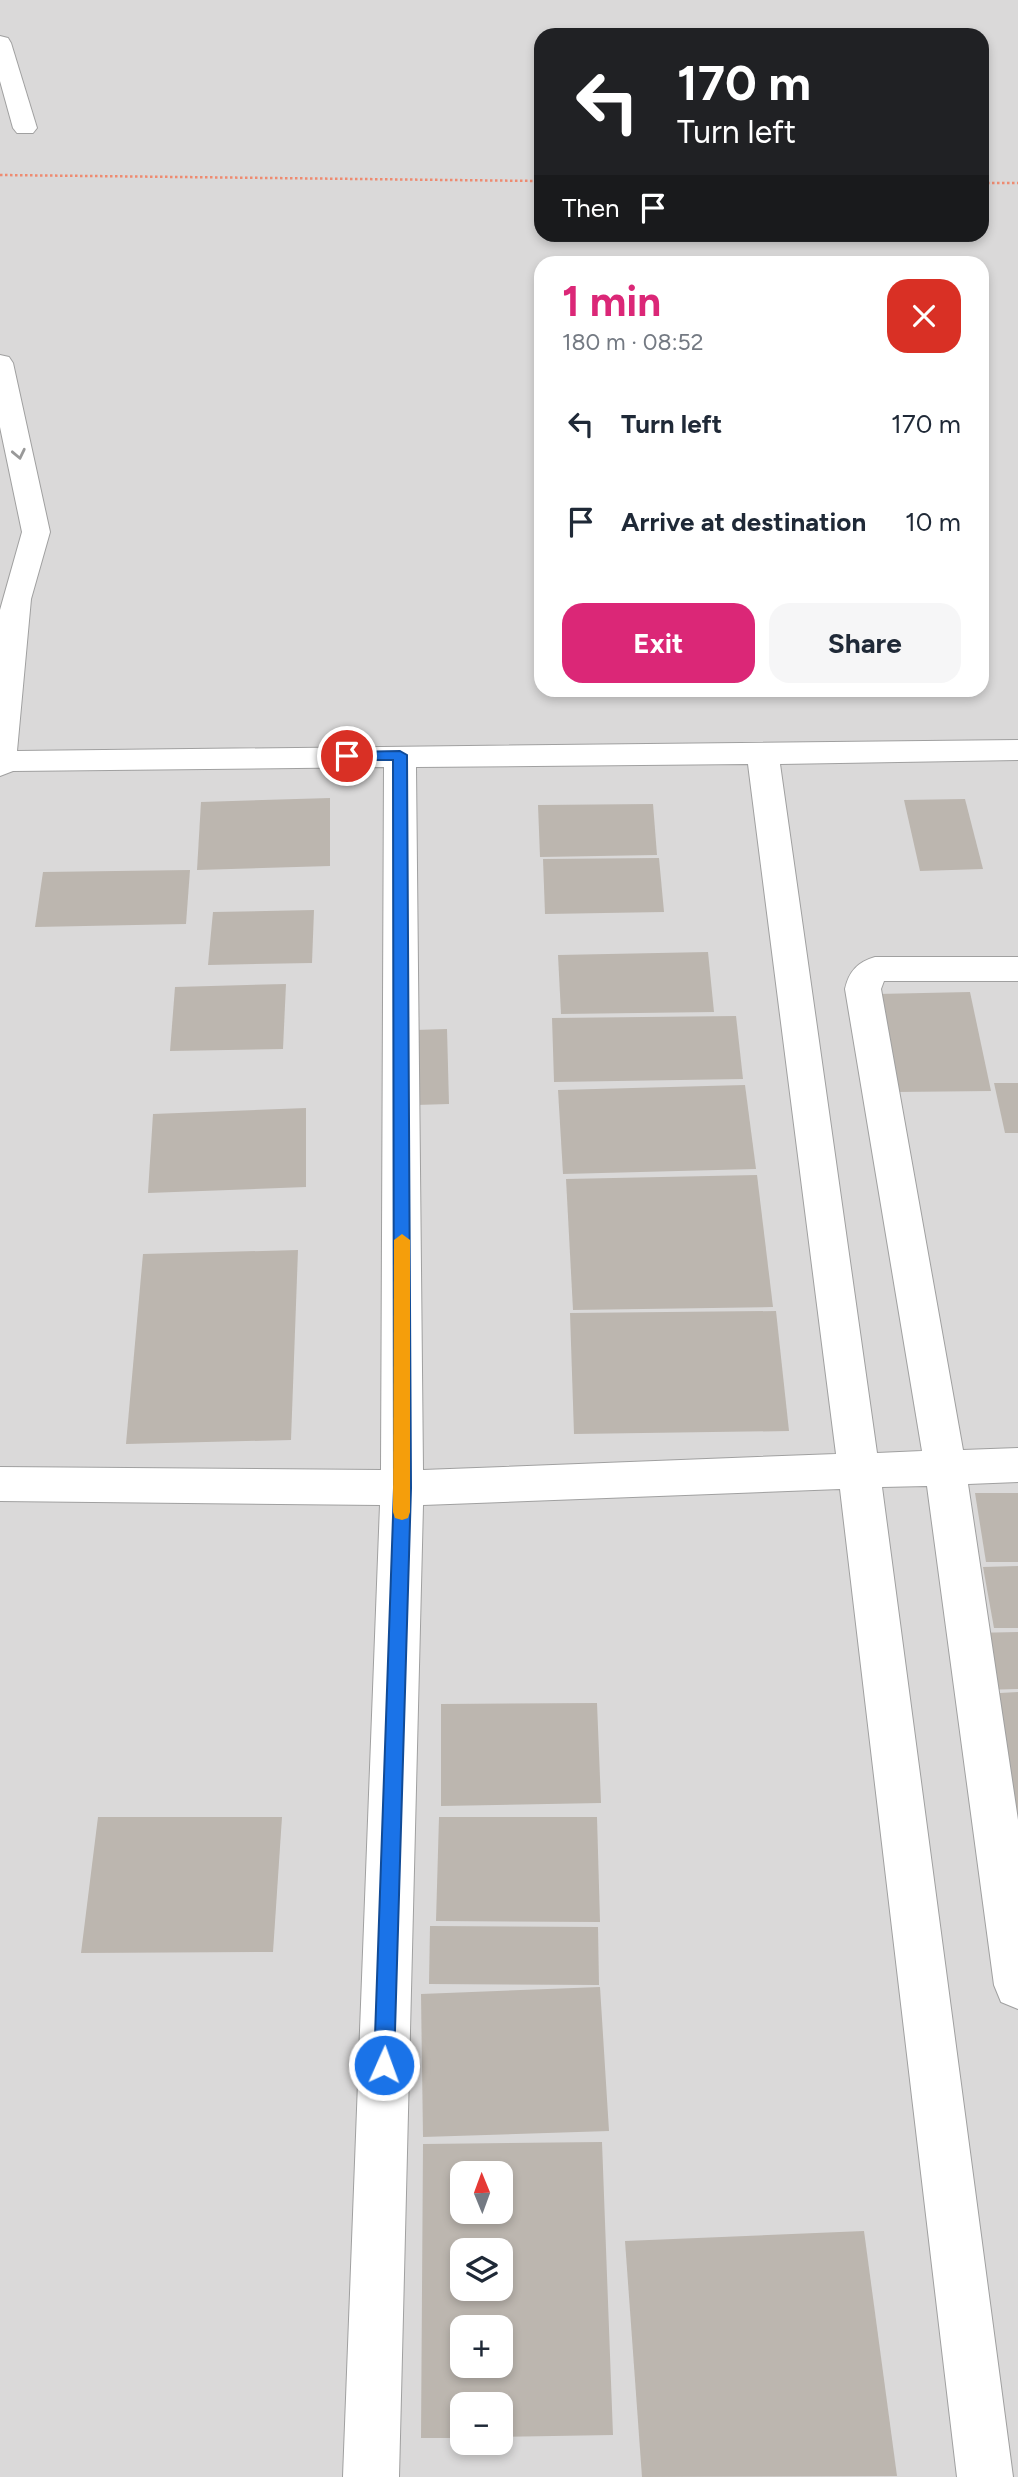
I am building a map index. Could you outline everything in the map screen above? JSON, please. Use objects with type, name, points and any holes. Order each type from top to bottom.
[{"type":"street","points":[[0,43],[25,128]]},
{"type":"street","points":[[0,363],[36,532],[8,592],[1,763],[400,755],[763,755],[1018,750]]},
{"type":"street","points":[[371,2477],[402,1488],[400,755]]},
{"type":"street","points":[[763,755],[859,1470],[985,2477]]},
{"type":"street","points":[[1018,969],[876,969],[865,979],[863,989],[945,1466],[1018,1985]]},
{"type":"street","points":[[0,1484],[402,1488],[1018,1465]]},
{"type":"path","points":[[0,175],[534,181]]},
{"type":"path","points":[[989,183],[1018,183]]},
{"type":"shaded area","points":[[0,0],[1018,0],[1018,2477],[0,2477]]},
{"type":"building","points":[[330,798],[330,866],[197,870],[201,802]]},
{"type":"building","points":[[965,799],[983,869],[920,871],[904,800]]},
{"type":"building","points":[[653,804],[657,855],[540,857],[538,805]]},
{"type":"building","points":[[659,858],[664,912],[545,914],[543,859]]},
{"type":"building","points":[[190,870],[186,924],[35,927],[43,872]]},
{"type":"building","points":[[314,910],[312,963],[208,965],[213,912]]},
{"type":"building","points":[[708,952],[714,1012],[561,1014],[558,955]]},
{"type":"building","points":[[286,984],[283,1049],[170,1051],[175,987]]},
{"type":"building","points":[[970,992],[991,1091],[895,1092],[877,994]]},
{"type":"building","points":[[736,1016],[743,1079],[554,1082],[552,1018]]},
{"type":"building","points":[[447,1029],[449,1104],[416,1105],[415,1030]]},
{"type":"building","points":[[994,1083],[1018,1083],[1018,1133],[1005,1133]]},
{"type":"building","points":[[745,1085],[756,1169],[563,1174],[558,1090]]},
{"type":"building","points":[[306,1108],[306,1187],[148,1193],[153,1114]]},
{"type":"building","points":[[757,1175],[773,1307],[573,1310],[566,1179]]},
{"type":"building","points":[[298,1250],[291,1440],[126,1444],[143,1254]]},
{"type":"building","points":[[776,1311],[789,1431],[574,1434],[570,1313]]},
{"type":"building","points":[[975,1493],[1018,1493],[1018,1562],[986,1562]]},
{"type":"building","points":[[1018,1566],[1018,1628],[994,1628],[983,1567]]},
{"type":"building","points":[[1018,1632],[1018,1689],[980,1690],[971,1633]]},
{"type":"building","points":[[1018,1692],[1018,1819],[1005,1819],[982,1694]]},
{"type":"building","points":[[597,1703],[601,1803],[441,1806],[441,1704]]},
{"type":"building","points":[[98,1817],[282,1817],[273,1952],[81,1953]]},
{"type":"building","points":[[439,1817],[597,1817],[600,1922],[436,1921]]},
{"type":"building","points":[[430,1926],[598,1927],[599,1985],[429,1984]]},
{"type":"building","points":[[600,1987],[609,2131],[423,2137],[421,1994]]},
{"type":"building","points":[[602,2142],[613,2435],[513,2437],[513,2392],[450,2392],[450,2438],[421,2438],[423,2144]]},
{"type":"building","points":[[864,2231],[897,2476],[642,2477],[625,2241]]},
{"type":"slow traffic","points":[[402,1240],[402,1512]]},
{"type":"route","points":[[347,756],[400,755],[402,1488],[384,2065]]}]
